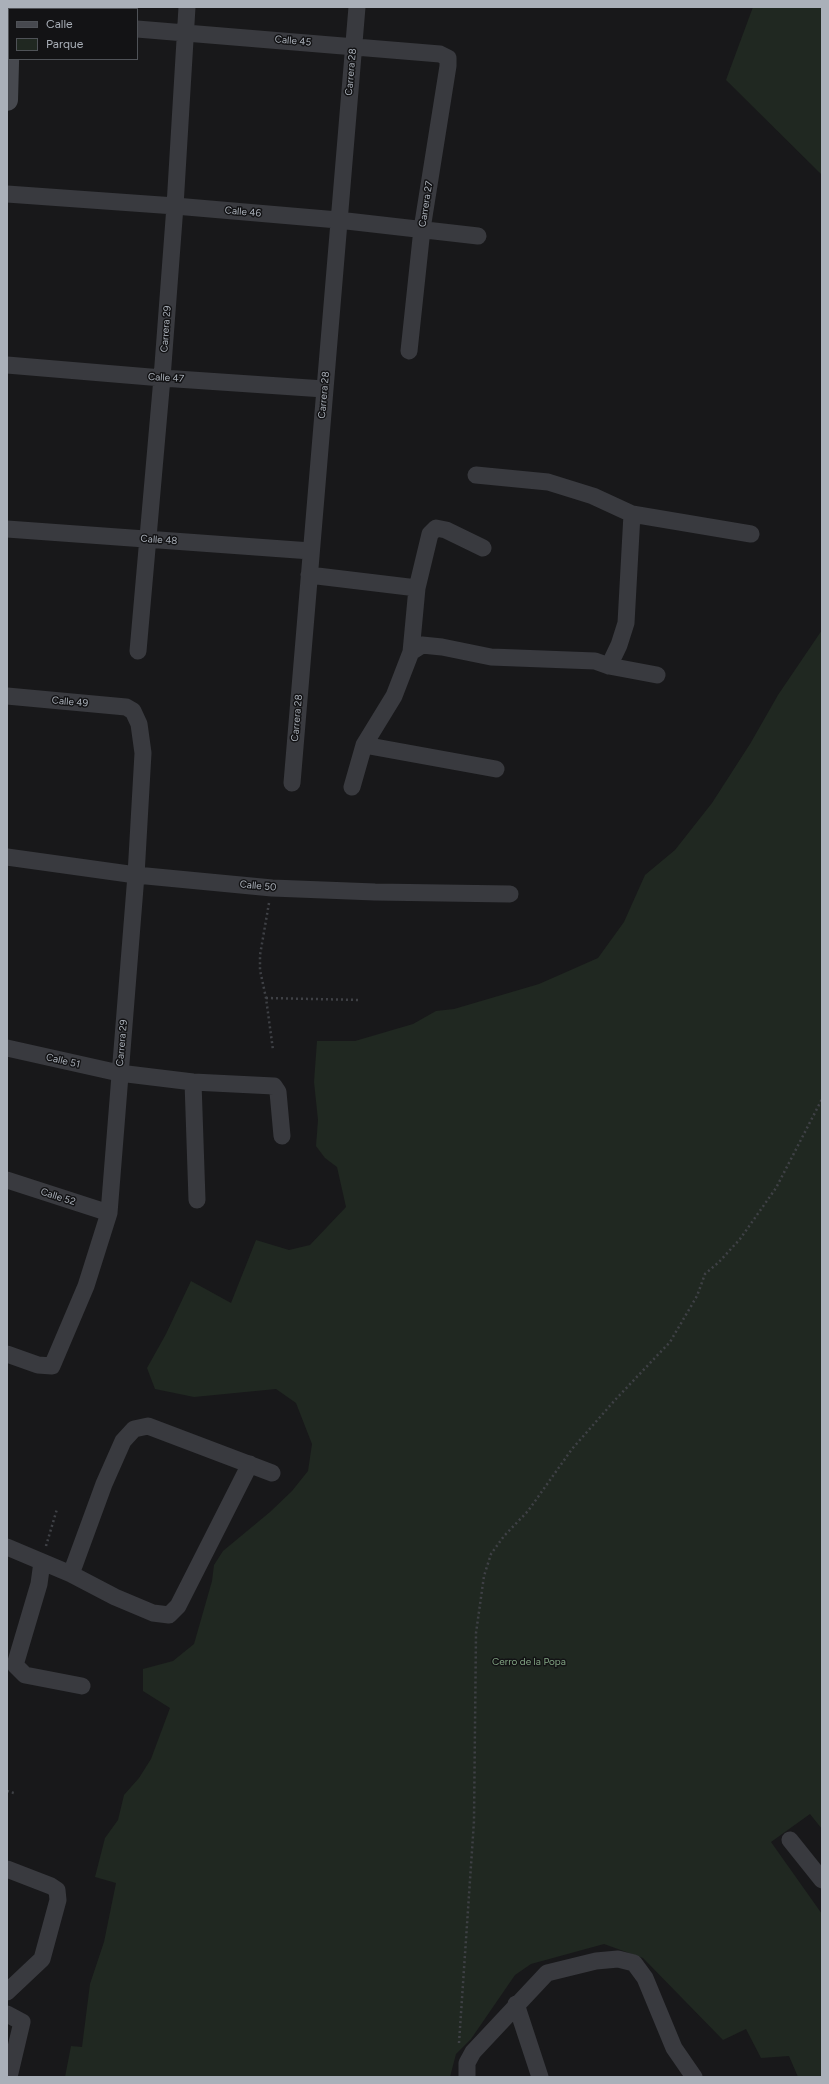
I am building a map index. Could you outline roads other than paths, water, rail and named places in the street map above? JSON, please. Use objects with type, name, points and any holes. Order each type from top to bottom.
[{"type":"street","name":"Carrera 29","points":[[138,651],[149,540],[162,378],[175,206],[187,7]]},
{"type":"street","name":"Carrera 28","points":[[292,783],[356,7]]},
{"type":"street","name":"Calle 45","points":[[138,30],[353,46],[440,54],[448,58]]},
{"type":"street","name":"Carrera 27","points":[[409,352],[422,229],[448,66],[448,58]]},
{"type":"street","points":[[7,100],[8,60]]},
{"type":"street","name":"Calle 46","points":[[7,194],[338,220],[478,236]]},
{"type":"street","name":"Calle 47","points":[[7,365],[162,378],[324,389]]},
{"type":"street","points":[[476,475],[548,482],[593,496],[632,514],[751,534]]},
{"type":"street","points":[[610,666],[626,623],[632,514]]},
{"type":"street","points":[[352,787],[364,746],[394,696],[411,652],[417,588],[430,534],[436,528],[446,530],[483,548]]},
{"type":"street","name":"Calle 48","points":[[7,529],[311,551]]},
{"type":"street","points":[[309,575],[417,588]]},
{"type":"street","points":[[411,652],[422,645],[442,647],[491,657],[595,661],[610,666],[657,675]]},
{"type":"street","name":"Calle 49","points":[[7,696],[126,707],[133,711]]},
{"type":"street","name":"Carrera 29","points":[[7,1354],[38,1365],[52,1366],[86,1286],[109,1213],[136,875],[144,753],[139,724],[133,711]]},
{"type":"street","points":[[364,746],[496,769]]},
{"type":"street","name":"Calle 50","points":[[7,857],[136,875],[272,888],[375,892],[510,894]]},
{"type":"street","name":"Calle 51","points":[[7,1048],[119,1073],[193,1082],[274,1086],[278,1092],[282,1136]]},
{"type":"street","points":[[193,1082],[197,1200]]},
{"type":"street","name":"Calle 52","points":[[7,1180],[109,1213]]},
{"type":"street","points":[[71,1574],[104,1484],[123,1441],[134,1429],[148,1426],[272,1473]]},
{"type":"street","points":[[7,1547],[71,1574],[115,1597],[153,1613],[169,1615],[178,1606],[250,1464]]},
{"type":"street","points":[[42,1562],[38,1584],[15,1665],[25,1675],[82,1686]]},
{"type":"street","points":[[790,1840],[822,1880]]},
{"type":"street","points":[[7,1869],[51,1886],[57,1890],[58,1900],[42,1959],[7,1992]]},
{"type":"street","points":[[467,2070],[473,2052],[516,2004],[547,1973],[596,1961],[618,1959],[634,1963],[645,1978],[674,2048],[694,2077]]},
{"type":"street","points":[[516,2004],[540,2077]]},
{"type":"street","points":[[7,2014],[22,2022],[9,2077]]},
{"type":"park label","name":"Cerro de la Popa","points":[[529,1662]]}]
